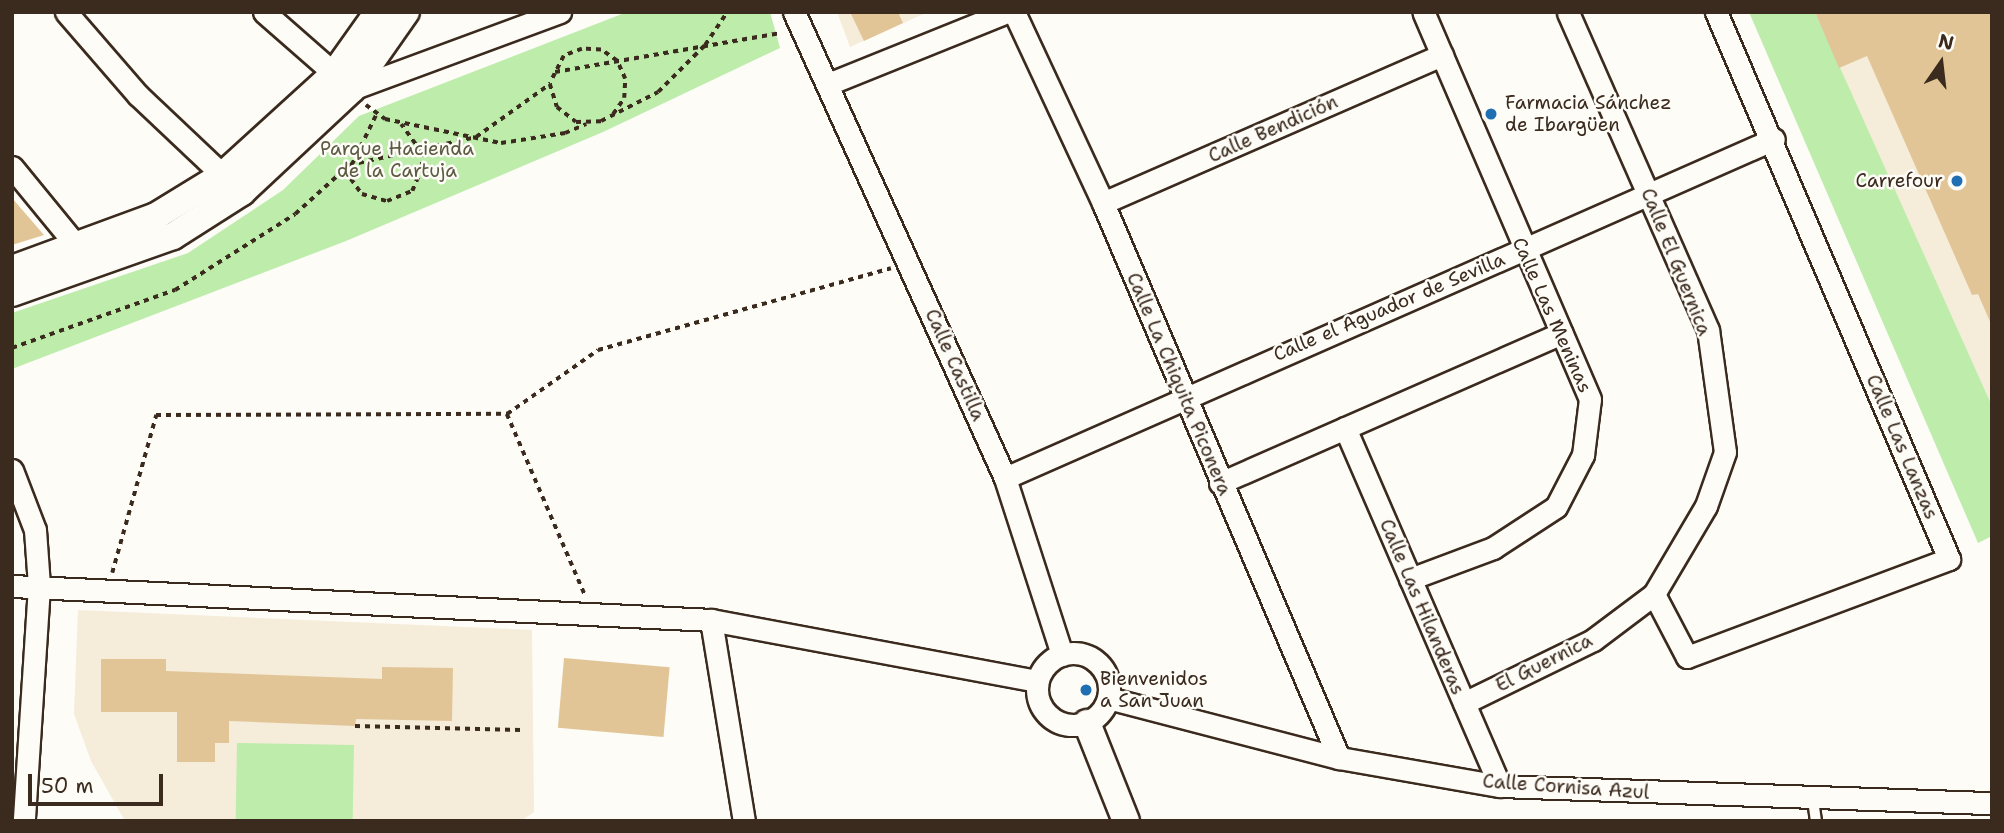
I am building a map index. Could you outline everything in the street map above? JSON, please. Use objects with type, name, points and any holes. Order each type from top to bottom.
[{"type":"street","points":[[66,12],[138,95],[232,184]]},
{"type":"street","points":[[264,12],[343,81]]},
{"type":"street","points":[[343,81],[378,12]]},
{"type":"street","points":[[12,293],[85,257],[156,216],[232,184],[343,81],[406,12]]},
{"type":"street","points":[[343,81],[560,12]]},
{"type":"street","name":"Calle Castilla","points":[[794,12],[910,262],[1005,478],[1062,655]]},
{"type":"street","points":[[828,84],[1007,12]]},
{"type":"street","name":"Calle La Chiquita Piconera","points":[[1014,12],[1103,203],[1182,396],[1339,758]]},
{"type":"street","name":"Calle Las Meninas","points":[[1410,579],[1493,548],[1556,507],[1583,455],[1590,400],[1522,249],[1423,12]]},
{"type":"street","name":"Calle El Guernica","points":[[1568,12],[1708,330],[1725,452],[1706,506],[1654,594]]},
{"type":"street","name":"Calle Las Lanzas","points":[[1654,594],[1687,657],[1949,559],[1774,139],[1716,12]]},
{"type":"street","name":"Calle Bendición","points":[[1103,203],[1443,55]]},
{"type":"street","name":"Calle el Aguador de Sevilla","points":[[1005,478],[1182,396],[1774,139]]},
{"type":"street","points":[[12,167],[85,257]]},
{"type":"street","points":[[12,269],[85,257]]},
{"type":"street","points":[[1220,482],[1561,333]]},
{"type":"street","name":"Calle Las Hilanderas","points":[[1345,428],[1500,786]]},
{"type":"street","points":[[12,470],[25,492],[35,530],[39,586],[24,821]]},
{"type":"street","points":[[12,586],[108,587],[712,620],[1038,681]]},
{"type":"street","name":"El Guernica","points":[[1464,703],[1593,640],[1654,594]]},
{"type":"street","points":[[712,620],[744,821]]},
{"type":"street","points":[[1062,655],[1082,655],[1100,666],[1108,698],[1087,723],[1054,720],[1039,703],[1038,681],[1046,664],[1062,655]]},
{"type":"street","name":"Calle Cornisa Azul","points":[[1108,698],[1339,758],[1500,786],[1814,810],[1992,803]]},
{"type":"street","points":[[1087,723],[1126,821]]},
{"type":"street","points":[[732,751],[756,821]]},
{"type":"path","points":[[343,81],[376,116],[400,122],[501,143],[565,133],[658,92],[705,44],[727,12]]},
{"type":"path","points":[[553,72],[781,33]]},
{"type":"path","points":[[588,123],[557,107],[550,84],[553,72],[564,56],[582,49],[601,50],[617,61],[625,79],[624,98],[613,114]]},
{"type":"path","points":[[12,348],[175,290],[284,221],[352,165],[421,152],[472,138],[550,84]]},
{"type":"path","points":[[376,116],[352,165],[351,179],[362,194],[387,201],[412,191],[422,167],[421,152],[400,122]]},
{"type":"path","points":[[108,587],[156,415],[507,414],[598,350],[910,262]]},
{"type":"path","points":[[507,414],[593,613]]},
{"type":"path","points":[[355,726],[522,730]]},
{"type":"shaded area","points":[[837,12],[928,12],[850,47]]},
{"type":"shaded area","name":"Carrefour","points":[[1815,12],[1992,12],[1992,406],[1843,79]]},
{"type":"shaded area","points":[[78,610],[532,630],[534,812],[521,821],[125,821],[91,761],[74,714]]},
{"type":"green space","name":"Parque Hacienda de la Cartuja","points":[[627,12],[770,12],[780,48],[603,132],[346,241],[12,369],[12,313],[188,253],[283,190],[359,116]]},
{"type":"green space","points":[[1749,12],[1815,12],[1992,406],[1992,536],[1978,543]]},
{"type":"green space","points":[[237,743],[354,745],[353,821],[236,821]]},
{"type":"building","points":[[850,12],[898,12],[903,23],[864,41]]},
{"type":"building","name":"Carrefour","points":[[1815,12],[1992,12],[1992,326],[1978,294],[1972,295],[1867,56],[1839,68]]},
{"type":"building","points":[[12,198],[44,235],[12,245]]},
{"type":"building","points":[[564,658],[670,667],[663,737],[558,728]]},
{"type":"building","points":[[101,659],[166,659],[166,671],[382,679],[382,667],[453,668],[452,721],[356,719],[355,726],[229,721],[229,743],[215,743],[215,762],[177,762],[177,712],[101,712]]},
{"type":"place","name":"Farmacia Sánchez de Ibargüen","points":[[1491,114]]},
{"type":"place","name":"Carrefour","points":[[1957,181]]},
{"type":"place","name":"Bienvenidos a San Juan","points":[[1086,690]]}]
